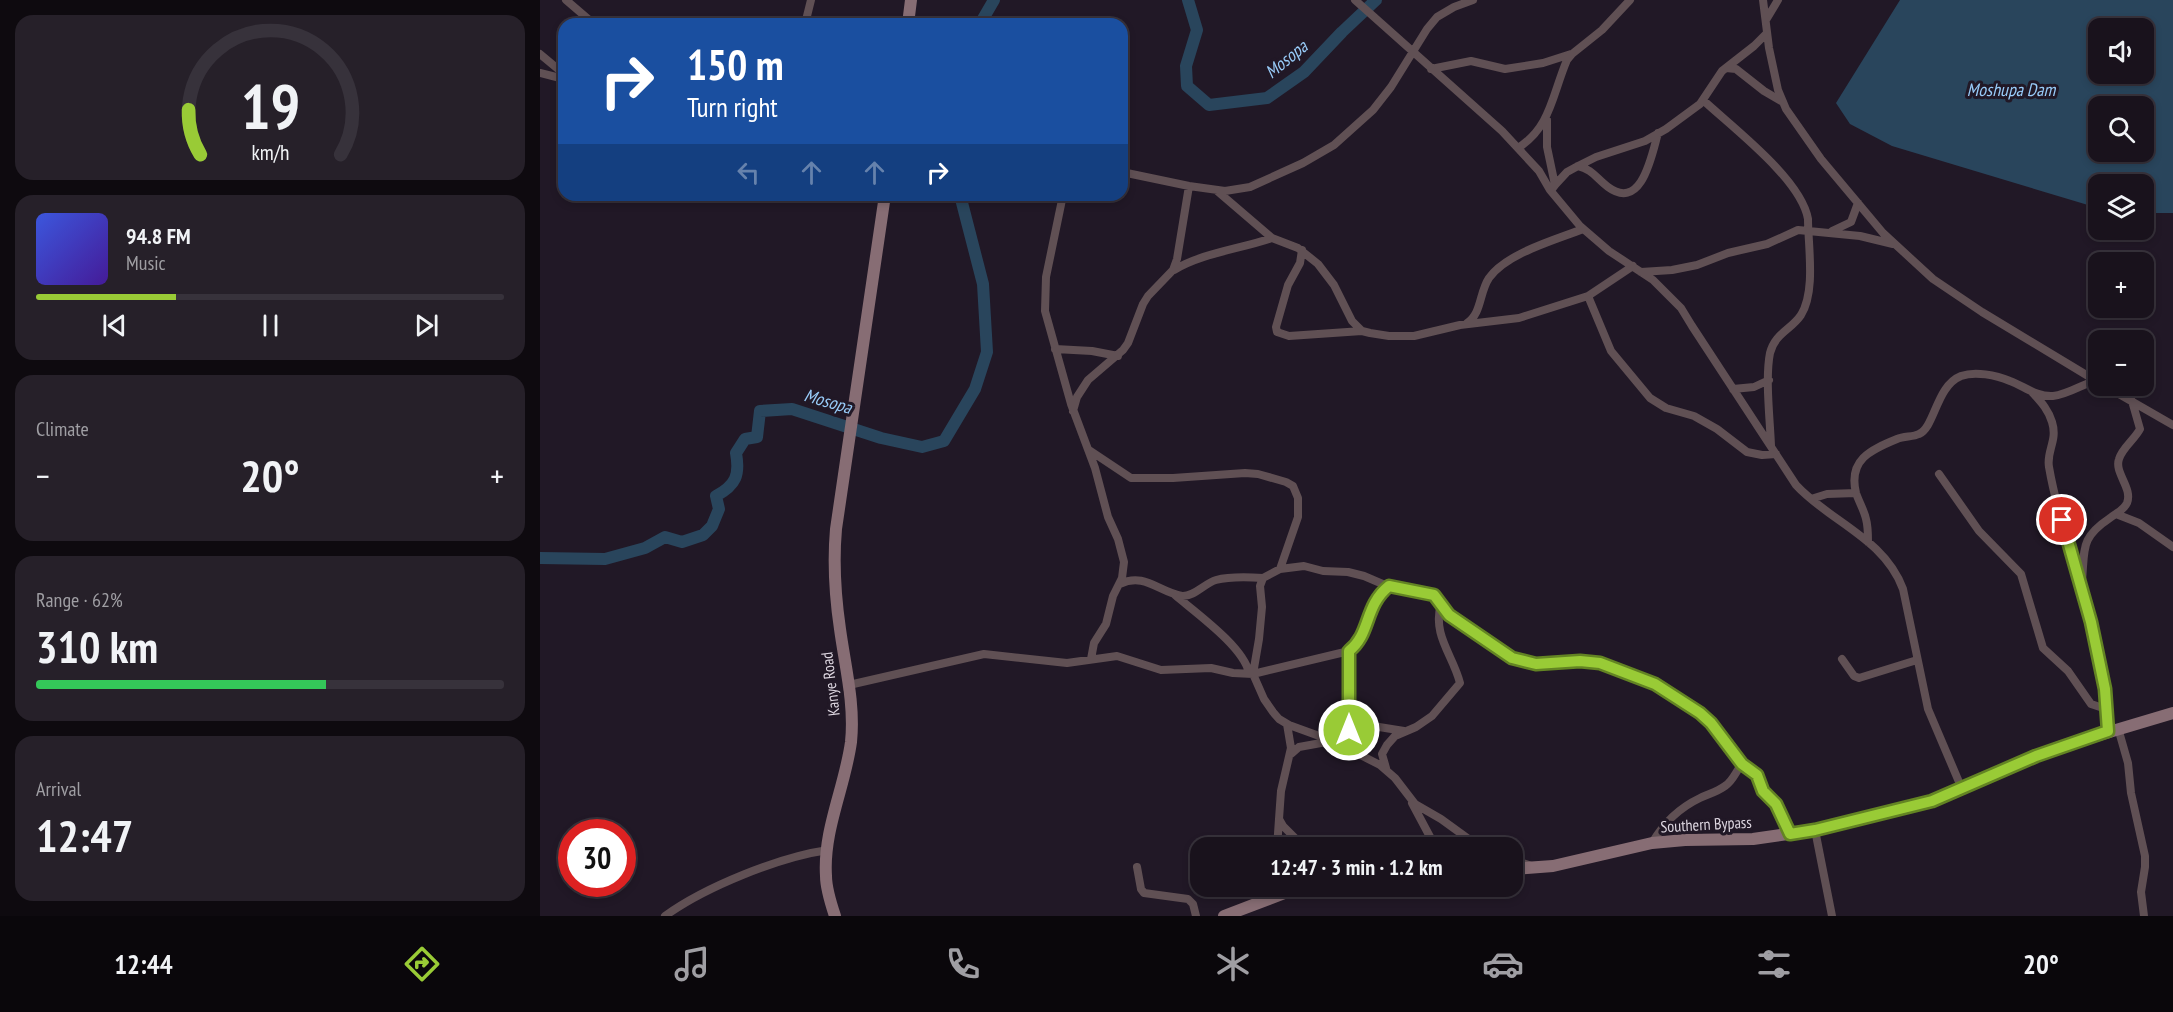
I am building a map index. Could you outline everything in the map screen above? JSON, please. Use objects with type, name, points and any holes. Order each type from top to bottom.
[{"type":"street","points":[[566,0],[587,18]]},
{"type":"street","points":[[806,18],[811,0]]},
{"type":"street","points":[[909,18],[911,0]]},
{"type":"street","points":[[1355,0],[1502,131],[1539,171],[1583,229],[1601,245],[1653,280],[1681,308],[1796,485],[1868,542],[1886,560],[1898,576],[1905,600],[1928,709],[1962,789]]},
{"type":"street","points":[[1128,173],[1189,186],[1216,190],[1239,190],[1261,183],[1318,156],[1334,145],[1373,110],[1413,53],[1427,28],[1437,17],[1473,0]]},
{"type":"street","points":[[1431,69],[1471,60],[1497,69],[1512,69],[1572,54],[1602,30],[1630,0]]},
{"type":"street","points":[[1763,0],[1778,90],[1783,102],[1821,159],[1858,204],[1909,259],[1943,286],[2088,376]]},
{"type":"street","points":[[1765,21],[1778,0]]},
{"type":"street","points":[[1552,188],[1567,172],[1578,166],[1596,157],[1646,141],[1659,133],[1703,100],[1726,68],[1767,33]]},
{"type":"street","points":[[540,54],[558,69]]},
{"type":"street","points":[[1518,148],[1532,139],[1547,116],[1562,72],[1572,54]]},
{"type":"street","points":[[1726,68],[1736,69],[1764,91],[1783,102]]},
{"type":"street","points":[[540,73],[558,78]]},
{"type":"street","points":[[1703,100],[1739,130],[1800,196],[1807,209],[1809,287],[1804,309],[1800,317],[1777,337],[1770,353],[1769,380],[1773,450]]},
{"type":"street","points":[[1547,116],[1547,147],[1552,188]]},
{"type":"street","points":[[1578,166],[1592,171],[1614,192],[1623,194],[1631,191],[1639,185],[1646,174],[1659,133]]},
{"type":"street","points":[[1173,270],[1177,259],[1189,186]]},
{"type":"street","points":[[1216,190],[1272,238],[1302,250],[1318,264],[1334,285],[1352,321],[1362,331]]},
{"type":"street","name":"Kanye Road","points":[[836,916],[826,876],[828,850],[830,828],[851,741],[849,685],[834,575],[836,529],[884,201]]},
{"type":"street","points":[[1062,201],[1046,277],[1045,311],[1073,411],[1095,468],[1108,517],[1122,551],[1123,571],[1120,584],[1111,603],[1106,624],[1094,643],[1091,659]]},
{"type":"street","points":[[1828,232],[1851,222],[1858,204]]},
{"type":"street","points":[[1465,324],[1476,315],[1484,286],[1496,271],[1516,256],[1583,229]]},
{"type":"street","points":[[1641,272],[1672,270],[1697,265],[1728,253],[1767,244],[1798,230],[1860,236],[1894,244]]},
{"type":"street","points":[[1073,411],[1077,397],[1088,381],[1118,356],[1128,344],[1148,296],[1173,270],[1196,259],[1222,254],[1272,238]]},
{"type":"street","points":[[1302,250],[1300,263],[1288,285],[1276,327],[1277,333],[1289,336],[1362,331],[1389,336],[1414,336],[1465,324],[1519,318],[1588,296],[1633,266]]},
{"type":"street","points":[[1588,296],[1611,351],[1650,398],[1666,408],[1694,416],[1718,429],[1747,452],[1762,456],[1773,450]]},
{"type":"street","points":[[1055,349],[1092,351],[1118,356]]},
{"type":"street","points":[[1868,542],[1866,521],[1856,493],[1854,471],[1857,463],[1863,457],[1898,439],[1919,435],[1924,431],[1936,403],[1950,382],[1967,374],[1989,375],[2010,381],[2031,392],[2052,396],[2088,384]]},
{"type":"street","points":[[1733,389],[1754,387],[1769,380]]},
{"type":"street","points":[[2031,392],[2047,408],[2054,430],[2055,438],[2048,465],[2091,622],[2103,679],[2106,709],[2128,763],[2131,793],[2145,856],[2141,892],[2144,916]]},
{"type":"street","points":[[2123,396],[2173,425]]},
{"type":"street","points":[[2081,587],[2087,538],[2093,530],[2116,514],[2127,502],[2128,495],[2118,460],[2140,429],[2132,401]]},
{"type":"street","points":[[1088,450],[1131,478],[1258,474],[1293,486],[1298,498],[1298,517],[1280,569]]},
{"type":"street","points":[[1939,474],[1979,531],[2021,574],[2043,648],[2068,671],[2091,704],[2106,709]]},
{"type":"street","points":[[1811,499],[1827,494],[1856,493]]},
{"type":"street","points":[[2116,514],[2139,523],[2173,547]]},
{"type":"street","points":[[1120,584],[1127,580],[1142,580],[1171,592],[1188,596],[1214,580],[1236,577],[1263,578],[1280,569],[1304,566],[1342,571],[1364,576],[1389,586],[1434,595],[1449,615],[1512,658],[1536,664],[1590,661],[1611,666],[1655,684],[1700,713],[1711,723],[1742,764],[1757,775],[1763,791],[1776,804],[1790,834]]},
{"type":"street","points":[[1251,674],[1259,639],[1262,607],[1260,586],[1263,578]]},
{"type":"street","points":[[849,685],[978,654],[1067,663],[1117,656],[1161,670],[1211,668],[1251,674],[1349,651],[1363,632],[1374,601],[1389,586]]},
{"type":"street","points":[[1171,592],[1201,616],[1246,661],[1272,712],[1287,724],[1333,741],[1386,769]]},
{"type":"street","points":[[1430,837],[1411,800],[1386,769],[1382,758],[1390,740],[1432,716],[1460,683],[1438,626],[1438,612],[1441,604]]},
{"type":"street","points":[[1349,651],[1348,725],[1361,755]]},
{"type":"street","points":[[1842,659],[1858,678],[1917,660]]},
{"type":"street","name":"Southern Bypass","points":[[1523,869],[1538,868],[1652,843],[1684,840],[1738,840],[1815,830],[1919,805],[1962,789],[2036,756],[2173,713]]},
{"type":"street","points":[[1278,837],[1281,791],[1291,754],[1287,724]]},
{"type":"street","points":[[1291,754],[1299,747],[1333,741],[1379,727],[1406,732]]},
{"type":"street","points":[[1652,843],[1667,821],[1693,802],[1724,788],[1742,764]]},
{"type":"street","points":[[1411,800],[1466,837]]},
{"type":"street","points":[[1280,819],[1283,826],[1294,837]]},
{"type":"street","points":[[1815,830],[1832,916]]},
{"type":"street","points":[[665,916],[689,901],[756,870],[804,853],[828,850]]},
{"type":"street","points":[[1523,864],[1538,868]]},
{"type":"street","points":[[1137,867],[1141,890],[1144,893],[1188,899],[1193,904],[1196,916]]},
{"type":"street","points":[[1224,916],[1264,897]]},
{"type":"water","name":"Moshupa Dam","points":[[1900,0],[2173,0],[2173,213],[2154,213],[2154,174],[2088,174],[2088,205],[1892,146],[1850,124],[1836,103]]},
{"type":"waterway","name":"Mosopa","points":[[984,18],[994,0]]},
{"type":"waterway","name":"Mosopa","points":[[1188,0],[1197,30],[1186,66],[1187,86],[1209,105],[1267,98],[1304,72],[1376,0]]},
{"type":"waterway","name":"Mosopa","points":[[540,558],[605,559],[645,548],[665,537],[682,542],[703,535],[712,526],[719,509],[716,496],[728,488],[735,479],[736,453],[745,439],[757,437],[760,411],[792,409],[881,438],[922,447],[944,441],[975,389],[987,352],[983,284],[962,201]]},
{"type":"route","points":[[1349,730],[1349,651],[1363,632],[1374,601],[1389,586],[1434,595],[1449,615],[1512,658],[1536,664],[1590,661],[1611,666],[1655,684],[1700,713],[1711,723],[1742,764],[1757,775],[1763,791],[1776,804],[1790,834],[1919,805],[2058,747],[2108,731],[2105,689],[2091,622],[2062,520]]}]
